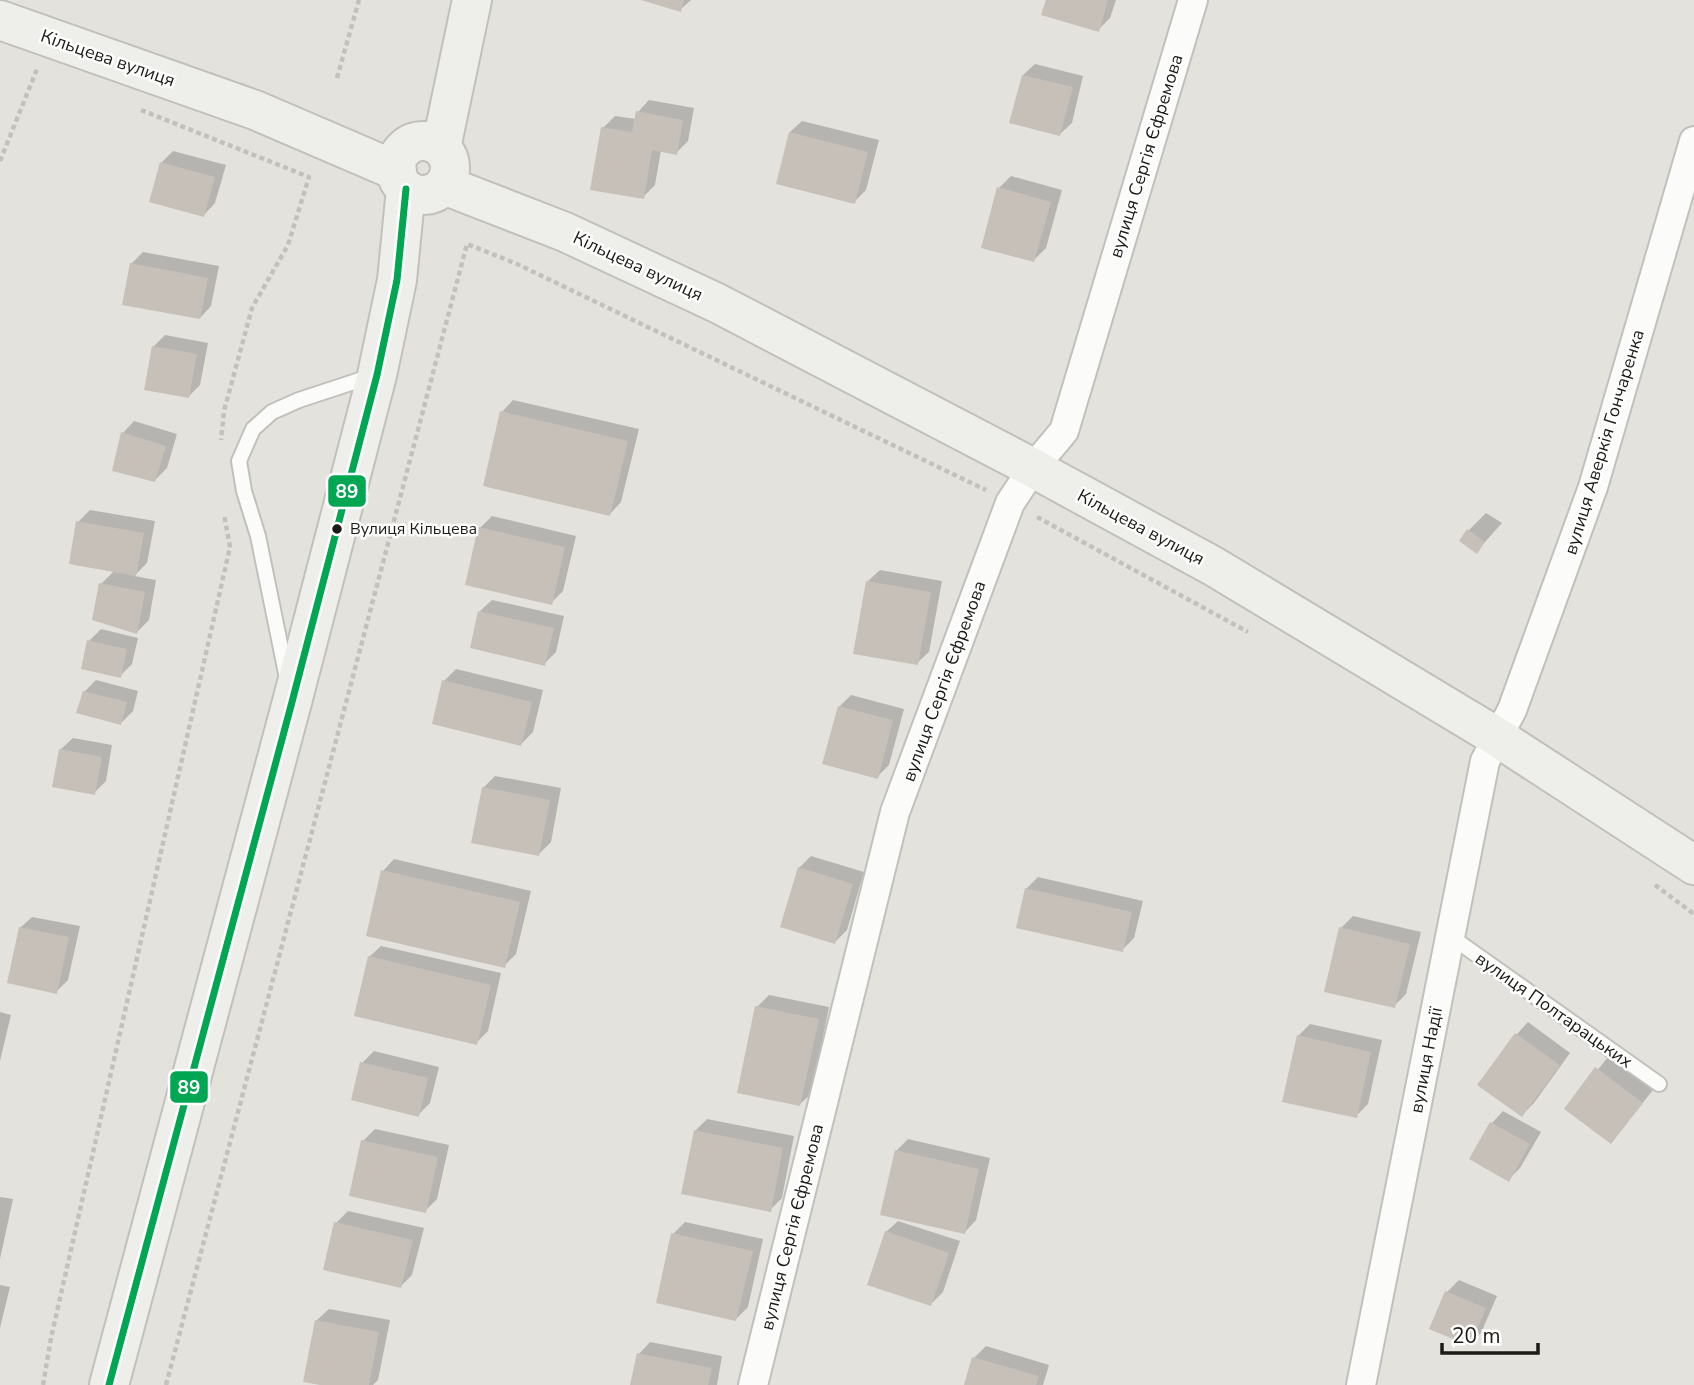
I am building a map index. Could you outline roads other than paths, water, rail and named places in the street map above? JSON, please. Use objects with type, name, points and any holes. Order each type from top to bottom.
[{"type":"main road","points":[[109,1385],[292,702],[377,375],[424,168],[469,11]]},
{"type":"main road","name":"Кільцева вулиця","points":[[0,20],[424,168],[717,303],[1213,566],[1497,737],[1694,865]]},
{"type":"street","name":"вулиця Сергія Єфремова","points":[[753,1385],[895,812],[1010,503],[1032,468],[1064,431],[1193,0]]},
{"type":"street","name":"вулиця Аверкія Гончаренка","points":[[1497,737],[1512,710],[1593,487],[1694,141]]},
{"type":"street","name":"вулиця Надії","points":[[1361,1385],[1485,761],[1497,737]]},
{"type":"lane","points":[[292,702],[258,537],[244,491],[239,461],[253,429],[272,412],[299,400],[377,375]]},
{"type":"lane","name":"вулиця Полтарацьких","points":[[1450,936],[1659,1084]]},
{"type":"place","name":"Вулиця Кільцева","points":[[337,529]]}]
